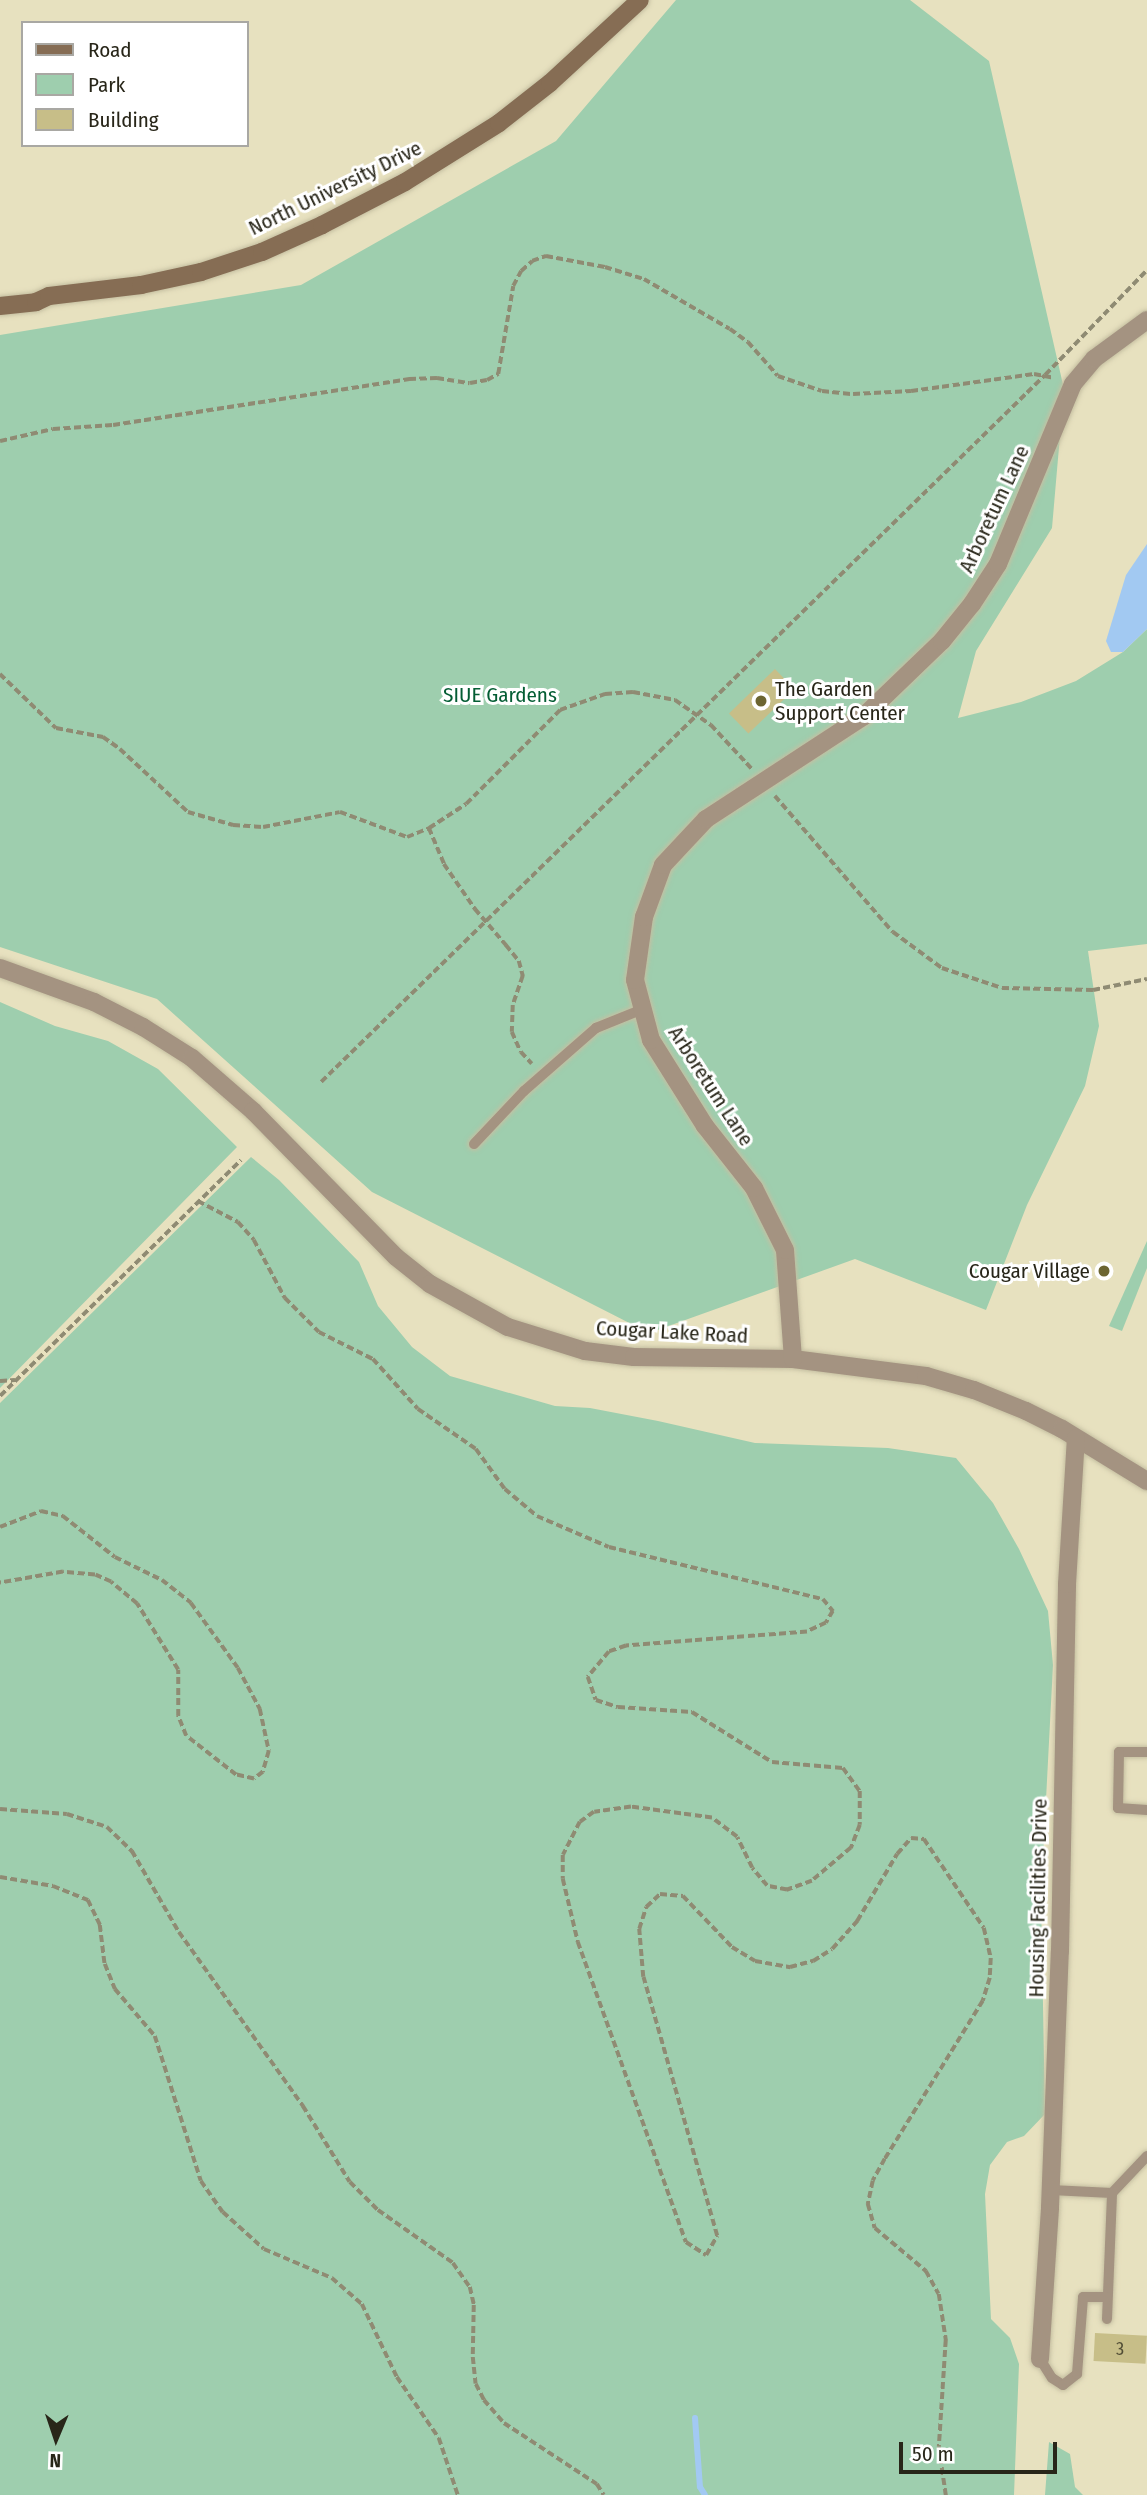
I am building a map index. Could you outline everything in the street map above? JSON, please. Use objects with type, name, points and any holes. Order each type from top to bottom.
[{"type":"main road","name":"North University Drive","points":[[607,29],[622,0]]},
{"type":"main road","name":"North University Drive","points":[[0,306],[36,302],[49,296],[141,285],[201,272],[262,252],[322,225],[405,182],[499,123],[550,83],[640,0]]},
{"type":"main road","points":[[0,299],[36,302]]},
{"type":"street","name":"Arboretum Lane","points":[[793,1359],[785,1250],[754,1188],[705,1126],[651,1040],[635,980],[642,930],[663,866],[706,819],[864,716],[942,641],[972,604],[998,564],[1073,384],[1094,359],[1147,320]]},
{"type":"street","name":"Cougar Lake Road","points":[[0,968],[93,1002],[143,1027],[192,1058],[253,1111],[397,1257],[430,1284],[471,1310],[508,1327],[585,1351],[634,1357],[793,1359],[926,1376],[1016,1407],[1076,1438],[1147,1481]]},
{"type":"street","name":"Housing Facilities Drive","points":[[1040,2359],[1051,2190],[1060,1951],[1067,1584],[1076,1438]]},
{"type":"lane","points":[[474,1144],[524,1091],[596,1028],[643,1009]]},
{"type":"lane","points":[[1147,1752],[1119,1752],[1118,1808],[1147,1810]]},
{"type":"lane","points":[[1107,2319],[1112,2193],[1147,2156]]},
{"type":"lane","points":[[1051,2190],[1112,2193]]},
{"type":"lane","points":[[1040,2359],[1052,2378],[1063,2385],[1077,2374],[1083,2297],[1107,2297]]},
{"type":"path","points":[[0,441],[53,429],[113,425],[409,379],[437,378],[470,383],[486,380],[498,374],[513,286],[527,266],[546,256],[605,267],[644,279],[748,342],[778,376],[822,391],[853,394],[911,391],[1045,375],[1073,384]]},
{"type":"path","points":[[321,1082],[1045,375],[1147,270]]},
{"type":"path","points":[[0,674],[56,728],[103,737],[120,749],[188,812],[233,825],[263,827],[340,812],[407,837],[429,828],[466,804],[560,710],[604,694],[633,692],[675,700],[697,712],[762,781],[893,932],[942,968],[1002,988],[1093,990],[1147,979]]},
{"type":"path","points":[[429,828],[444,864],[475,909],[506,945],[522,971],[512,1011],[512,1032],[521,1052],[532,1064]]},
{"type":"path","points":[[0,1396],[241,1160]]},
{"type":"path","points":[[198,1201],[239,1222],[254,1240],[285,1298],[319,1332],[373,1359],[418,1409],[476,1450],[505,1489],[537,1516],[609,1548],[823,1599],[833,1611],[826,1623],[807,1632],[626,1646],[609,1652],[588,1677],[596,1700],[618,1707],[692,1712],[772,1762],[843,1768],[860,1791],[860,1825],[851,1848],[812,1881],[787,1890],[766,1886],[752,1868],[737,1837],[712,1818],[631,1807],[594,1812],[580,1822],[564,1854],[563,1879],[578,1942],[686,2242],[706,2255],[717,2236],[643,1977],[639,1929],[646,1907],[660,1894],[683,1896],[732,1947],[755,1961],[790,1967],[813,1961],[832,1949],[857,1921],[897,1854],[911,1838],[924,1839],[984,1928],[991,1958],[990,1978],[983,2001],[873,2181],[868,2204],[875,2228],[926,2271],[939,2294],[946,2340],[939,2447],[946,2495]]},
{"type":"path","points":[[0,1381],[17,1380]]},
{"type":"path","points":[[0,1527],[41,1511],[63,1516],[114,1557],[162,1580],[191,1603],[238,1668],[260,1709],[269,1751],[263,1772],[254,1779],[236,1775],[186,1736],[178,1716],[178,1670],[137,1604],[111,1582],[95,1575],[63,1572],[0,1583]]},
{"type":"path","points":[[0,1809],[77,1817],[107,1827],[132,1851],[178,1932],[303,2106],[350,2182],[378,2210],[453,2263],[470,2287],[474,2305],[473,2357],[476,2384],[484,2400],[504,2423],[597,2484],[604,2495]]},
{"type":"path","points":[[0,1877],[53,1886],[88,1900],[100,1926],[105,1964],[115,1989],[155,2036],[201,2181],[223,2212],[264,2249],[332,2278],[362,2304],[397,2377],[439,2438],[458,2495]]},
{"type":"green space","name":"SIUE Gardens","points":[[676,0],[910,0],[989,61],[1064,389],[1052,528],[976,651],[958,718],[1021,702],[1076,681],[1123,652],[1147,629],[1147,944],[1088,951],[1099,1026],[1085,1086],[1027,1205],[986,1310],[855,1259],[649,1333],[372,1192],[157,999],[0,947],[0,335],[301,285],[556,141]]},
{"type":"green space","points":[[0,1002],[55,1026],[108,1041],[158,1069],[237,1147],[0,1388]]},
{"type":"green space","points":[[251,1157],[279,1180],[359,1262],[378,1306],[412,1347],[450,1376],[555,1406],[590,1408],[755,1443],[888,1448],[956,1458],[993,1503],[1019,1549],[1048,1611],[1053,1665],[1041,1896],[1045,2114],[1024,2136],[1007,2142],[990,2165],[985,2194],[991,2319],[1010,2338],[1019,2364],[1014,2495],[0,2495],[0,1403]]},
{"type":"green space","points":[[1147,1241],[1147,1268],[1122,1331],[1109,1326]]},
{"type":"green space","points":[[1049,2442],[1070,2454],[1075,2487],[1083,2495],[1045,2495]]},
{"type":"water","points":[[1147,544],[1147,629],[1123,652],[1111,652],[1106,641],[1126,575]]},
{"type":"building","name":"The Garden Support Center","points":[[775,669],[794,689],[748,734],[729,713]]},
{"type":"building","points":[[1095,2333],[1147,2336],[1145,2364],[1094,2361]]},
{"type":"waterway","points":[[695,2418],[700,2487],[705,2495]]},
{"type":"place","name":"The Garden Support Center","points":[[761,701]]},
{"type":"place","name":"Cougar Village","points":[[1104,1271]]}]
